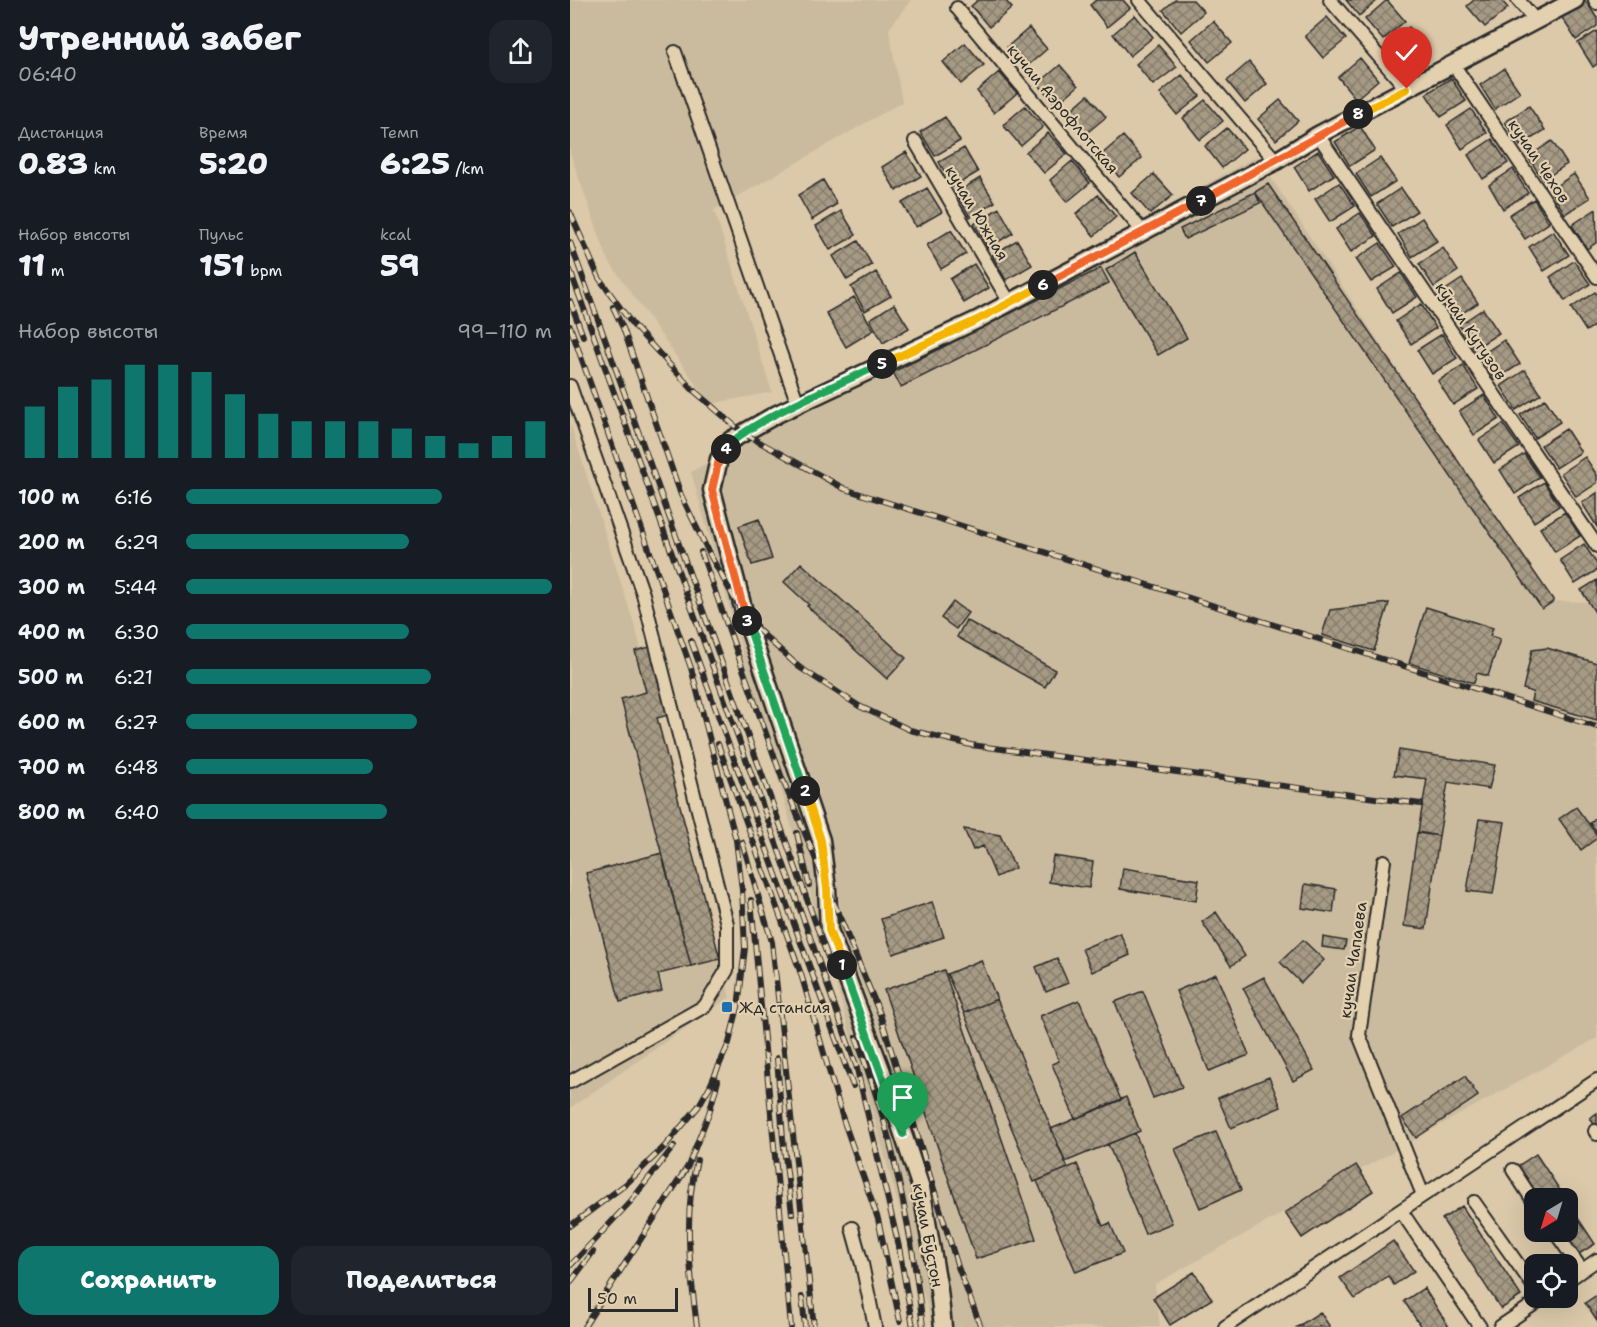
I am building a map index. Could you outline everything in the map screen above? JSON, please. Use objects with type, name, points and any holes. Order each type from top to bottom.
[{"type":"main road","name":"кӯчаи Бӯстон","points":[[943,1327],[939,1290],[921,1188],[885,1080],[829,930],[821,840],[746,619],[712,490],[719,459],[731,440],[798,404],[1010,303],[1276,161],[1318,135],[1575,0]]},
{"type":"street","points":[[1139,0],[1276,161]]},
{"type":"street","points":[[1330,0],[1407,89]]},
{"type":"street","points":[[1518,0],[1536,21]]},
{"type":"street","name":"кучаи Аэрофлотская","points":[[957,8],[1143,232]]},
{"type":"street","points":[[675,52],[798,404]]},
{"type":"street","name":"кучаи Чехов","points":[[1453,64],[1597,277]]},
{"type":"street","name":"кӯчаи Кутузов","points":[[1318,135],[1597,546]]},
{"type":"street","name":"кучаи Южная","points":[[915,141],[1010,303]]},
{"type":"street","points":[[570,386],[643,594],[727,924],[727,970],[705,1006],[570,1082]]},
{"type":"street","name":"кучаи Чапаева","points":[[1384,861],[1359,1035],[1423,1195]]},
{"type":"street","points":[[1225,1327],[1597,1080]]},
{"type":"street","points":[[1513,1170],[1525,1188]]},
{"type":"street","points":[[1474,1202],[1524,1273]]},
{"type":"street","points":[[1401,1211],[1480,1327]]},
{"type":"street","points":[[852,1228],[875,1327]]},
{"type":"street","points":[[1562,1242],[1582,1270]]},
{"type":"street","points":[[1578,1273],[1597,1260]]},
{"type":"street","points":[[1500,1327],[1528,1308]]},
{"type":"shaded area","points":[[570,0],[911,0],[889,29],[902,102],[714,210],[772,392],[710,404],[608,260],[570,153]]},
{"type":"shaded area","points":[[1257,156],[1549,601],[1597,602],[1597,1038],[1155,1284],[1160,1327],[933,1327],[691,472]]},
{"type":"shaded area","points":[[570,423],[637,633],[730,997],[570,1108]]},
{"type":"building","points":[[978,0],[1005,0],[1012,8],[989,27],[971,6]]},
{"type":"building","points":[[1096,0],[1123,0],[1130,8],[1107,27],[1090,5]]},
{"type":"building","points":[[1175,0],[1193,0],[1204,12],[1181,32],[1163,10]]},
{"type":"building","points":[[1346,0],[1378,0],[1359,16]]},
{"type":"building","points":[[1387,0],[1405,21],[1383,40],[1365,19]]},
{"type":"building","points":[[1474,0],[1501,0],[1508,8],[1485,27],[1467,6]]},
{"type":"building","points":[[1585,0],[1597,18],[1597,26],[1576,40],[1561,16]]},
{"type":"building","points":[[1135,15],[1153,37],[1130,56],[1113,34]]},
{"type":"building","points":[[1327,17],[1346,39],[1323,58],[1305,36]]},
{"type":"building","points":[[1213,21],[1232,43],[1209,62],[1191,40]]},
{"type":"building","points":[[1409,27],[1428,49],[1405,68],[1387,46]]},
{"type":"building","points":[[1029,28],[1047,49],[1025,68],[1007,47]]},
{"type":"building","points":[[1597,31],[1597,64],[1593,67],[1578,43]]},
{"type":"building","points":[[965,43],[984,65],[961,84],[943,62]]},
{"type":"building","points":[[1158,45],[1177,67],[1153,85],[1136,64]]},
{"type":"building","points":[[1360,58],[1378,80],[1356,99],[1338,77]]},
{"type":"building","points":[[1249,62],[1267,84],[1245,103],[1227,81]]},
{"type":"building","points":[[1060,65],[1078,86],[1056,105],[1038,84]]},
{"type":"building","points":[[1504,69],[1520,92],[1495,109],[1480,85]]},
{"type":"building","points":[[999,72],[1017,93],[994,113],[977,91]]},
{"type":"building","points":[[1182,75],[1200,96],[1177,115],[1160,93]]},
{"type":"building","points":[[1451,78],[1466,101],[1441,117],[1426,94]]},
{"type":"building","points":[[1088,95],[1106,117],[1083,136],[1066,114]]},
{"type":"building","points":[[1205,100],[1223,121],[1200,140],[1183,118]]},
{"type":"building","points":[[1280,100],[1298,121],[1276,140],[1258,119]]},
{"type":"building","points":[[1025,106],[1043,127],[1021,146],[1003,125]]},
{"type":"building","points":[[1529,106],[1545,130],[1520,146],[1505,122]]},
{"type":"building","points":[[1471,109],[1487,133],[1462,149],[1447,125]]},
{"type":"building","points":[[945,117],[960,141],[935,156],[920,132]]},
{"type":"building","points":[[1360,126],[1375,150],[1350,166],[1335,142]]},
{"type":"building","points":[[1227,128],[1245,149],[1222,168],[1205,146]]},
{"type":"building","points":[[1048,133],[1067,154],[1044,173],[1026,152]]},
{"type":"building","points":[[1123,136],[1142,158],[1119,177],[1101,155]]},
{"type":"building","points":[[1492,139],[1508,163],[1483,179],[1468,155]]},
{"type":"building","points":[[1552,141],[1567,164],[1543,180],[1528,157]]},
{"type":"building","points":[[964,148],[978,172],[953,187],[939,162]]},
{"type":"building","points":[[1318,151],[1334,175],[1309,191],[1294,167]]},
{"type":"building","points":[[906,152],[921,176],[896,191],[882,167]]},
{"type":"building","points":[[1380,158],[1396,181],[1371,197],[1356,174]]},
{"type":"building","points":[[1072,161],[1090,183],[1067,202],[1050,180]]},
{"type":"building","points":[[1513,169],[1528,193],[1503,209],[1489,185]]},
{"type":"building","points":[[1154,174],[1173,195],[1150,214],[1132,193]]},
{"type":"building","points":[[1574,174],[1590,198],[1565,214],[1550,190]]},
{"type":"building","points":[[980,178],[995,202],[970,217],[956,193]]},
{"type":"building","points":[[823,180],[837,204],[812,220],[798,195]]},
{"type":"building","points":[[1339,183],[1355,206],[1330,222],[1315,199]]},
{"type":"building","points":[[1268,184],[1554,601],[1542,609],[1255,192]]},
{"type":"building","points":[[927,188],[942,212],[916,227],[902,203]]},
{"type":"building","points":[[1401,188],[1417,211],[1392,227],[1377,204]]},
{"type":"building","points":[[1255,192],[1260,203],[1185,239],[1180,229]]},
{"type":"building","points":[[1098,195],[1116,217],[1094,236],[1076,214]]},
{"type":"building","points":[[1534,199],[1549,223],[1525,239],[1509,215]]},
{"type":"building","points":[[999,208],[1013,233],[988,248],[974,224]]},
{"type":"building","points":[[1596,209],[1597,242],[1587,249],[1572,225]]},
{"type":"building","points":[[841,211],[856,235],[830,250],[816,226]]},
{"type":"building","points":[[1360,213],[1376,236],[1351,252],[1336,229]]},
{"type":"building","points":[[1422,218],[1437,241],[1412,257],[1398,234]]},
{"type":"building","points":[[951,230],[966,254],[941,269],[927,245]]},
{"type":"building","points":[[1553,231],[1569,255],[1544,271],[1529,247]]},
{"type":"building","points":[[1017,240],[1032,265],[1006,280],[992,255]]},
{"type":"building","points":[[858,241],[872,265],[847,280],[833,256]]},
{"type":"building","points":[[1380,243],[1396,267],[1371,282],[1356,259]]},
{"type":"building","points":[[1443,248],[1458,271],[1434,287],[1419,264]]},
{"type":"building","points":[[1135,252],[1187,338],[1158,355],[1106,270]]},
{"type":"building","points":[[1574,261],[1590,284],[1565,301],[1550,277]]},
{"type":"building","points":[[974,264],[989,288],[964,303],[950,279]]},
{"type":"building","points":[[1101,268],[1109,283],[901,387],[893,372]]},
{"type":"building","points":[[876,272],[891,296],[865,311],[851,287]]},
{"type":"building","points":[[1401,273],[1417,297],[1392,313],[1377,289]]},
{"type":"building","points":[[1462,279],[1478,303],[1453,319],[1438,295]]},
{"type":"building","points":[[1595,292],[1597,295],[1597,324],[1586,331],[1571,308]]},
{"type":"building","points":[[854,297],[874,330],[846,347],[826,313]]},
{"type":"building","points":[[894,304],[909,328],[883,343],[870,319]]},
{"type":"building","points":[[1421,304],[1436,328],[1411,344],[1396,321]]},
{"type":"building","points":[[1483,309],[1499,333],[1474,349],[1459,325]]},
{"type":"building","points":[[1442,334],[1457,358],[1432,374],[1417,350]]},
{"type":"building","points":[[1504,340],[1520,364],[1495,380],[1480,356]]},
{"type":"building","points":[[1463,365],[1478,389],[1453,405],[1438,381]]},
{"type":"building","points":[[1525,370],[1541,394],[1516,410],[1501,386]]},
{"type":"building","points":[[1484,395],[1499,419],[1474,435],[1459,411]]},
{"type":"building","points":[[1545,399],[1560,422],[1535,438],[1520,415]]},
{"type":"building","points":[[1503,424],[1519,447],[1494,463],[1479,440]]},
{"type":"building","points":[[1566,429],[1581,452],[1556,468],[1541,445]]},
{"type":"building","points":[[1524,454],[1540,477],[1515,494],[1500,470]]},
{"type":"building","points":[[1585,457],[1597,475],[1597,483],[1576,497],[1561,473]]},
{"type":"building","points":[[1544,482],[1559,506],[1534,522],[1519,498]]},
{"type":"building","points":[[1597,493],[1597,527],[1582,503]]},
{"type":"building","points":[[1565,512],[1580,536],[1555,552],[1540,528]]},
{"type":"building","points":[[759,519],[772,559],[752,565],[739,526]]},
{"type":"building","points":[[1584,544],[1597,564],[1597,570],[1575,584],[1560,560]]},
{"type":"building","points":[[801,563],[906,658],[887,679],[784,582]]},
{"type":"building","points":[[1597,580],[1597,613],[1596,614],[1581,590]]},
{"type":"building","points":[[953,602],[968,613],[956,629],[941,618]]},
{"type":"building","points":[[1389,603],[1374,651],[1322,635],[1330,610]]},
{"type":"building","points":[[1426,607],[1493,628],[1490,636],[1500,639],[1488,676],[1477,673],[1474,683],[1409,663]]},
{"type":"building","points":[[966,620],[1055,670],[1045,687],[957,637]]},
{"type":"building","points":[[654,646],[672,714],[657,718],[720,959],[691,966],[621,699],[646,692],[635,651]]},
{"type":"building","points":[[1547,648],[1597,663],[1597,720],[1531,701],[1533,692],[1523,689],[1532,650]]},
{"type":"building","points":[[1399,750],[1495,765],[1489,789],[1448,782],[1439,836],[1418,832],[1427,779],[1394,775]]},
{"type":"building","points":[[1576,807],[1597,835],[1597,838],[1581,850],[1559,819]]},
{"type":"building","points":[[1597,816],[1597,832],[1590,823]]},
{"type":"building","points":[[1479,819],[1505,822],[1493,894],[1467,891]]},
{"type":"building","points":[[964,829],[1000,835],[1015,868],[996,877],[983,846],[973,850]]},
{"type":"building","points":[[1417,833],[1439,836],[1426,929],[1404,926]]},
{"type":"building","points":[[662,853],[691,966],[658,974],[662,991],[620,1002],[586,873]]},
{"type":"building","points":[[1053,856],[1093,862],[1089,888],[1049,882]]},
{"type":"building","points":[[1123,868],[1199,880],[1196,901],[1120,889]]},
{"type":"building","points":[[1305,884],[1336,889],[1333,913],[1302,908]]},
{"type":"building","points":[[932,902],[944,937],[893,954],[881,919]]},
{"type":"building","points":[[1216,912],[1245,956],[1231,966],[1202,922]]},
{"type":"building","points":[[1120,933],[1130,955],[1092,972],[1082,949]]},
{"type":"building","points":[[1323,937],[1346,941],[1344,950],[1322,947]]},
{"type":"building","points":[[1303,940],[1324,960],[1301,983],[1280,962]]},
{"type":"building","points":[[1057,958],[1068,983],[1046,992],[1036,967]]},
{"type":"building","points":[[981,960],[997,999],[964,1013],[947,974]]},
{"type":"building","points":[[944,970],[1036,1239],[976,1259],[884,990]]},
{"type":"building","points":[[1216,974],[1249,1055],[1209,1071],[1176,991]]},
{"type":"building","points":[[1264,977],[1314,1070],[1293,1081],[1243,988]]},
{"type":"building","points":[[1143,991],[1182,1087],[1153,1098],[1115,1002]]},
{"type":"building","points":[[997,999],[1068,1168],[1034,1182],[964,1013]]},
{"type":"building","points":[[1079,1000],[1121,1100],[1075,1119],[1052,1064],[1059,1061],[1040,1016]]},
{"type":"building","points":[[1465,1076],[1478,1096],[1416,1138],[1402,1118]]},
{"type":"building","points":[[1269,1077],[1281,1107],[1231,1128],[1218,1098]]},
{"type":"building","points":[[1126,1097],[1140,1131],[1065,1162],[1051,1129]]},
{"type":"building","points":[[1597,1113],[1597,1129],[1590,1118]]},
{"type":"building","points":[[1216,1132],[1241,1190],[1200,1208],[1175,1149]]},
{"type":"building","points":[[1135,1133],[1172,1223],[1145,1234],[1108,1144]]},
{"type":"building","points":[[1536,1154],[1558,1188],[1529,1188],[1515,1168]]},
{"type":"building","points":[[1077,1164],[1103,1226],[1110,1223],[1123,1253],[1076,1272],[1037,1181]]},
{"type":"building","points":[[1356,1165],[1373,1191],[1302,1238],[1285,1213]]},
{"type":"building","points":[[1462,1206],[1521,1296],[1501,1309],[1442,1219]]},
{"type":"building","points":[[1578,1218],[1595,1244],[1578,1255],[1572,1254],[1564,1242],[1578,1242]]},
{"type":"building","points":[[1393,1241],[1414,1271],[1394,1285],[1388,1276],[1355,1299],[1340,1278]]},
{"type":"building","points":[[1194,1272],[1212,1299],[1170,1325],[1153,1298]]},
{"type":"building","points":[[1424,1288],[1449,1327],[1421,1327],[1404,1301]]},
{"type":"building","points":[[1597,1295],[1597,1321],[1585,1303]]},
{"type":"building","points":[[1320,1312],[1330,1327],[1297,1327]]},
{"type":"railway","points":[[570,212],[599,278],[632,324],[692,389],[743,433],[845,489],[1597,727]]},
{"type":"railway","points":[[570,242],[831,966]]},
{"type":"railway","points":[[570,270],[856,1065],[899,1247],[913,1327]]},
{"type":"railway","points":[[570,301],[583,336]]},
{"type":"railway","points":[[613,307],[623,328],[681,495],[710,555],[746,619],[799,667],[859,706],[910,730],[971,745],[1421,804]]},
{"type":"railway","points":[[570,326],[691,668],[736,840],[742,890],[745,948],[738,1007],[729,1043],[698,1107],[665,1146],[626,1184],[570,1226]]},
{"type":"railway","points":[[701,552],[782,778],[880,1014],[958,1267],[981,1327]]},
{"type":"railway","points":[[691,641],[853,1086]]},
{"type":"railway","points":[[718,744],[801,974],[843,1119],[878,1219],[900,1321]]},
{"type":"railway","points":[[797,833],[809,885]]},
{"type":"railway","points":[[742,842],[772,942],[814,1327]]},
{"type":"railway","points":[[751,900],[791,1327]]},
{"type":"railway","points":[[856,1037],[892,1152],[912,1248],[923,1327]]},
{"type":"railway","points":[[777,1058],[792,1214]]},
{"type":"railway","points":[[584,1327],[688,1166],[709,1113],[718,1081]]},
{"type":"railway","points":[[570,1266],[631,1201],[674,1146]]},
{"type":"railway","points":[[697,1160],[690,1201],[689,1243],[697,1327]]},
{"type":"railway","points":[[570,1283],[593,1252]]},
{"type":"railway","points":[[802,1297],[805,1327]]},
{"type":"place","name":"Жд стансия","points":[[727,1007]]},
{"type":"route","points":[[903,1134],[829,930],[821,840],[746,619],[712,490],[719,459],[731,440],[777,414],[1010,303],[1407,89]]}]
